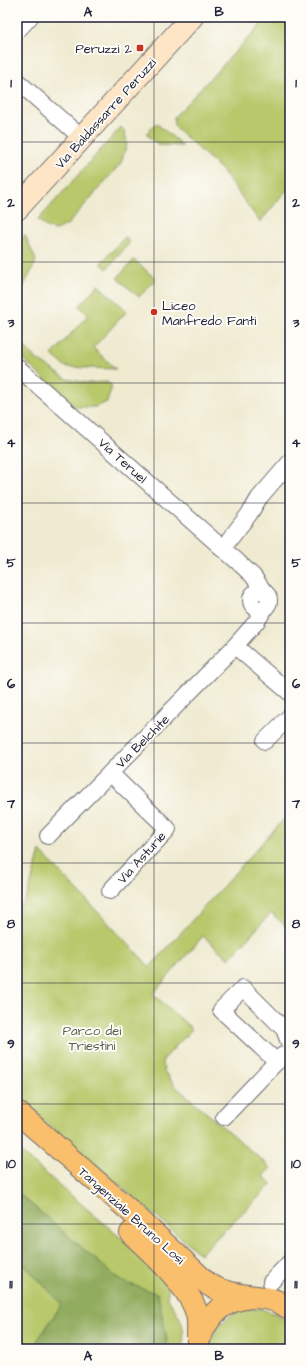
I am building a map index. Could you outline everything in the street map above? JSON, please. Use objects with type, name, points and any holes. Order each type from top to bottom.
[{"type":"main road","name":"Tangenziale Bruno Losi","points":[[17,1112],[129,1210],[209,1285],[220,1291],[232,1294],[265,1293],[290,1309]]},
{"type":"main road","name":"Tangenziale Bruno Losi","points":[[17,1131],[112,1214],[179,1281],[190,1297],[198,1314],[198,1346]]},
{"type":"main road","name":"Tangenziale Bruno Losi","points":[[198,1346],[206,1323],[225,1305],[237,1300],[265,1293]]},
{"type":"street","points":[[17,31],[30,17]]},
{"type":"street","name":"Via Baldassarre Peruzzi","points":[[17,209],[192,17]]},
{"type":"street","points":[[17,81],[82,138]]},
{"type":"street","name":"Via Teruel","points":[[17,367],[225,552],[243,579],[260,600]]},
{"type":"street","points":[[225,552],[259,498],[290,462]]},
{"type":"street","name":"Via Belchite","points":[[48,836],[235,646],[260,600]]},
{"type":"street","points":[[235,646],[290,694]]},
{"type":"street","points":[[265,741],[290,716]]},
{"type":"street","name":"Via Asturie","points":[[110,773],[168,828],[110,891]]},
{"type":"street","points":[[277,1062],[221,1010],[243,988],[284,1029],[290,1045]]},
{"type":"street","points":[[224,1117],[290,1048]]},
{"type":"street","points":[[290,1262],[265,1293],[280,1297],[290,1293]]},
{"type":"green space","points":[[268,17],[290,17],[290,186],[260,222],[222,170],[174,126],[174,117]]},
{"type":"green space","points":[[156,123],[183,146],[159,145],[146,134]]},
{"type":"green space","points":[[121,127],[125,133],[127,144],[121,163],[67,225],[55,230],[46,227],[38,220]]},
{"type":"green space","points":[[25,235],[36,260],[17,299],[17,244]]},
{"type":"green space","points":[[125,237],[130,242],[107,269],[101,263]]},
{"type":"green space","points":[[134,260],[156,279],[139,297],[117,278]]},
{"type":"green space","points":[[98,285],[127,311],[93,348],[116,369],[66,367],[52,355],[88,315],[79,306]]},
{"type":"green space","points":[[17,339],[36,359],[67,379],[87,383],[107,382],[112,386],[107,402],[95,407],[73,407],[17,353]]},
{"type":"green space","name":"Parco dei Triestini","points":[[290,812],[290,930],[271,913],[229,959],[203,936],[153,994],[192,1029],[163,1060],[164,1071],[175,1086],[271,1168],[263,1176],[272,1184],[200,1254],[17,1098],[17,905],[22,905],[28,894],[40,851],[150,967]]},
{"type":"green space","points":[[17,1149],[170,1280],[167,1298],[176,1310],[183,1328],[184,1334],[182,1349],[17,1349]]},
{"type":"green space","points":[[17,1192],[121,1281],[158,1294],[167,1340],[164,1349],[39,1349],[37,1341],[62,1304],[17,1258]]},
{"type":"green space","points":[[261,1309],[276,1314],[289,1323],[290,1349],[209,1349],[213,1335],[226,1319],[245,1310]]},
{"type":"place","name":"Peruzzi 2","points":[[140,48]]},
{"type":"place","name":"Liceo Manfredo Fanti","points":[[154,312]]}]
